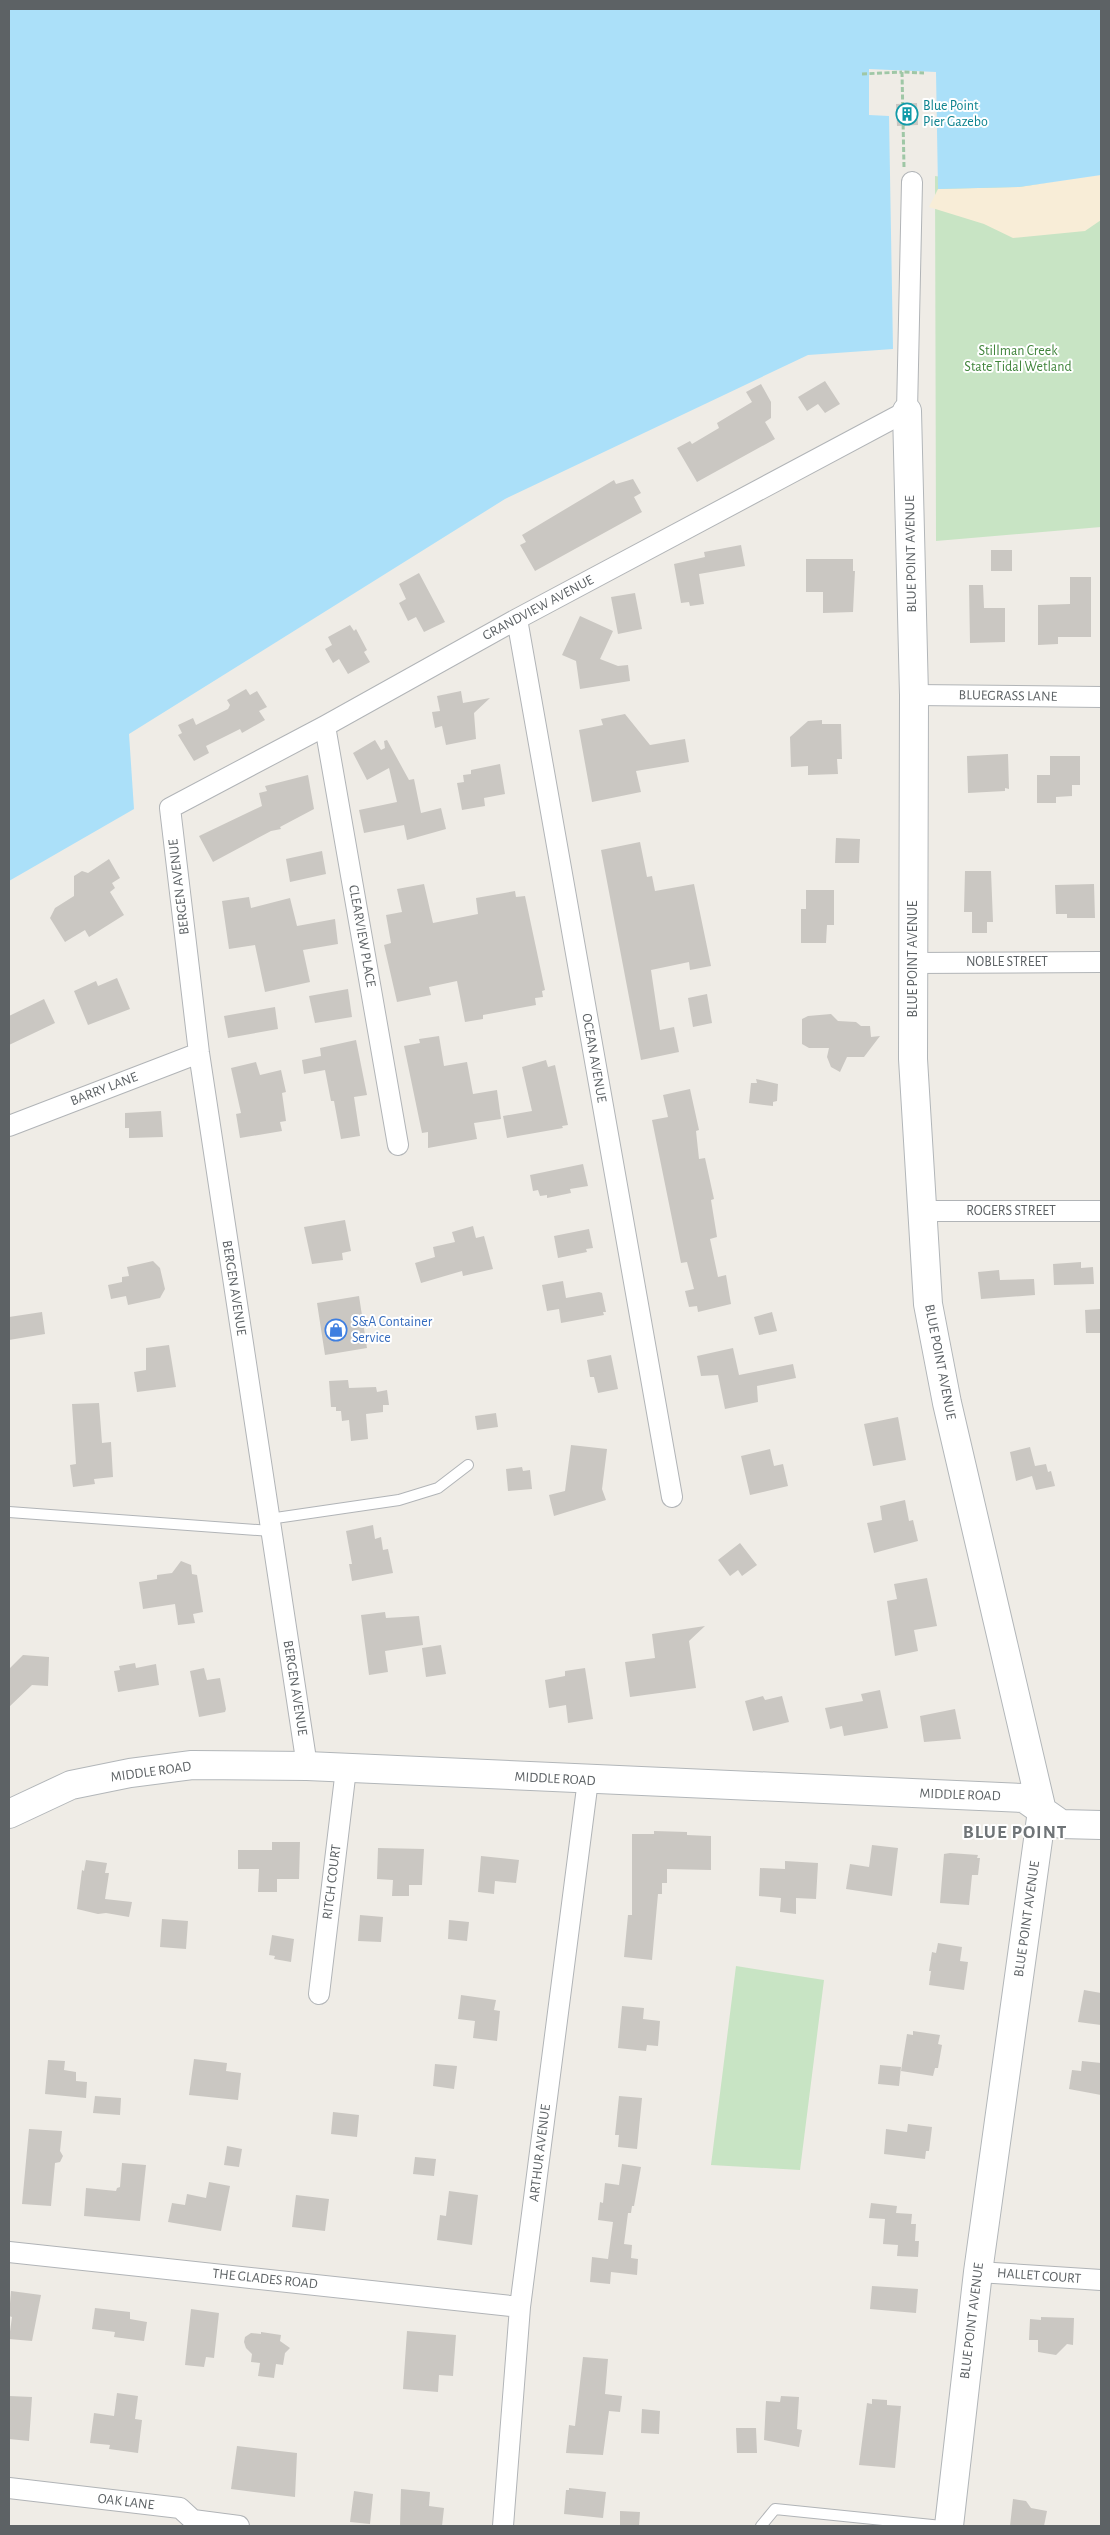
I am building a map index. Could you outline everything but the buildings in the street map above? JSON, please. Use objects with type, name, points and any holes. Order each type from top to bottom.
[{"type":"street","name":"BLUE POINT AVENUE","points":[[912,182],[908,411],[914,695],[913,1059],[928,1304],[947,1403],[1042,1811],[978,2272],[949,2526]]},
{"type":"street","name":"GRANDVIEW AVENUE","points":[[170,808],[325,726],[517,619],[908,411]]},
{"type":"street","name":"OCEAN AVENUE","points":[[517,619],[672,1497]]},
{"type":"street","name":"BLUEGRASS LANE","points":[[914,695],[1101,697]]},
{"type":"street","name":"CLEARVIEW PLACE","points":[[325,726],[398,1145]]},
{"type":"street","name":"BERGEN AVENUE","points":[[170,808],[199,1053],[307,1766]]},
{"type":"street","name":"NOBLE STREET","points":[[913,963],[1101,962]]},
{"type":"street","name":"BARRY LANE","points":[[9,1126],[199,1053]]},
{"type":"street","name":"ROGERS STREET","points":[[922,1211],[1101,1211]]},
{"type":"street","name":"MIDDLE ROAD","points":[[9,1814],[72,1785],[130,1773],[192,1765],[307,1766],[1024,1798],[1061,1824],[1101,1825]]},
{"type":"street","name":"RITCH COURT","points":[[319,1994],[346,1769]]},
{"type":"street","name":"ARTHUR AVENUE","points":[[503,2526],[520,2307],[588,1780]]},
{"type":"street","name":"THE GLADES ROAD","points":[[9,2252],[520,2307]]},
{"type":"street","name":"HALLET COURT","points":[[978,2272],[1101,2280]]},
{"type":"street","name":"OAK LANE","points":[[9,2488],[180,2508],[192,2523],[239,2526]]},
{"type":"lane","points":[[9,1512],[270,1525],[399,1500],[438,1488],[468,1465]]},
{"type":"lane","points":[[761,2526],[775,2509],[942,2526]]},
{"type":"path","points":[[902,72],[904,173],[912,182]]},
{"type":"path","points":[[862,74],[924,73]]},
{"type":"green space","name":"Stillman Creek State Tidal Wetland","points":[[935,176],[1012,187],[1101,178],[1101,527],[936,541]]},
{"type":"green space","points":[[736,1966],[824,1980],[800,2170],[711,2165]]},
{"type":"sand","points":[[1101,175],[1101,220],[1085,231],[1013,238],[984,224],[929,207],[938,189],[1019,187]]},
{"type":"water","points":[[9,9],[1101,9],[1101,175],[1019,187],[938,189],[936,72],[869,69],[869,115],[889,116],[893,349],[808,355],[505,499],[129,734],[134,809],[9,881]]},
{"type":"place","name":"Blue Point Pier Gazebo","points":[[907,114]]},
{"type":"place","name":"S&A Container Service","points":[[336,1330]]},
{"type":"district","name":"BLUE POINT","points":[[1015,1832]]}]
